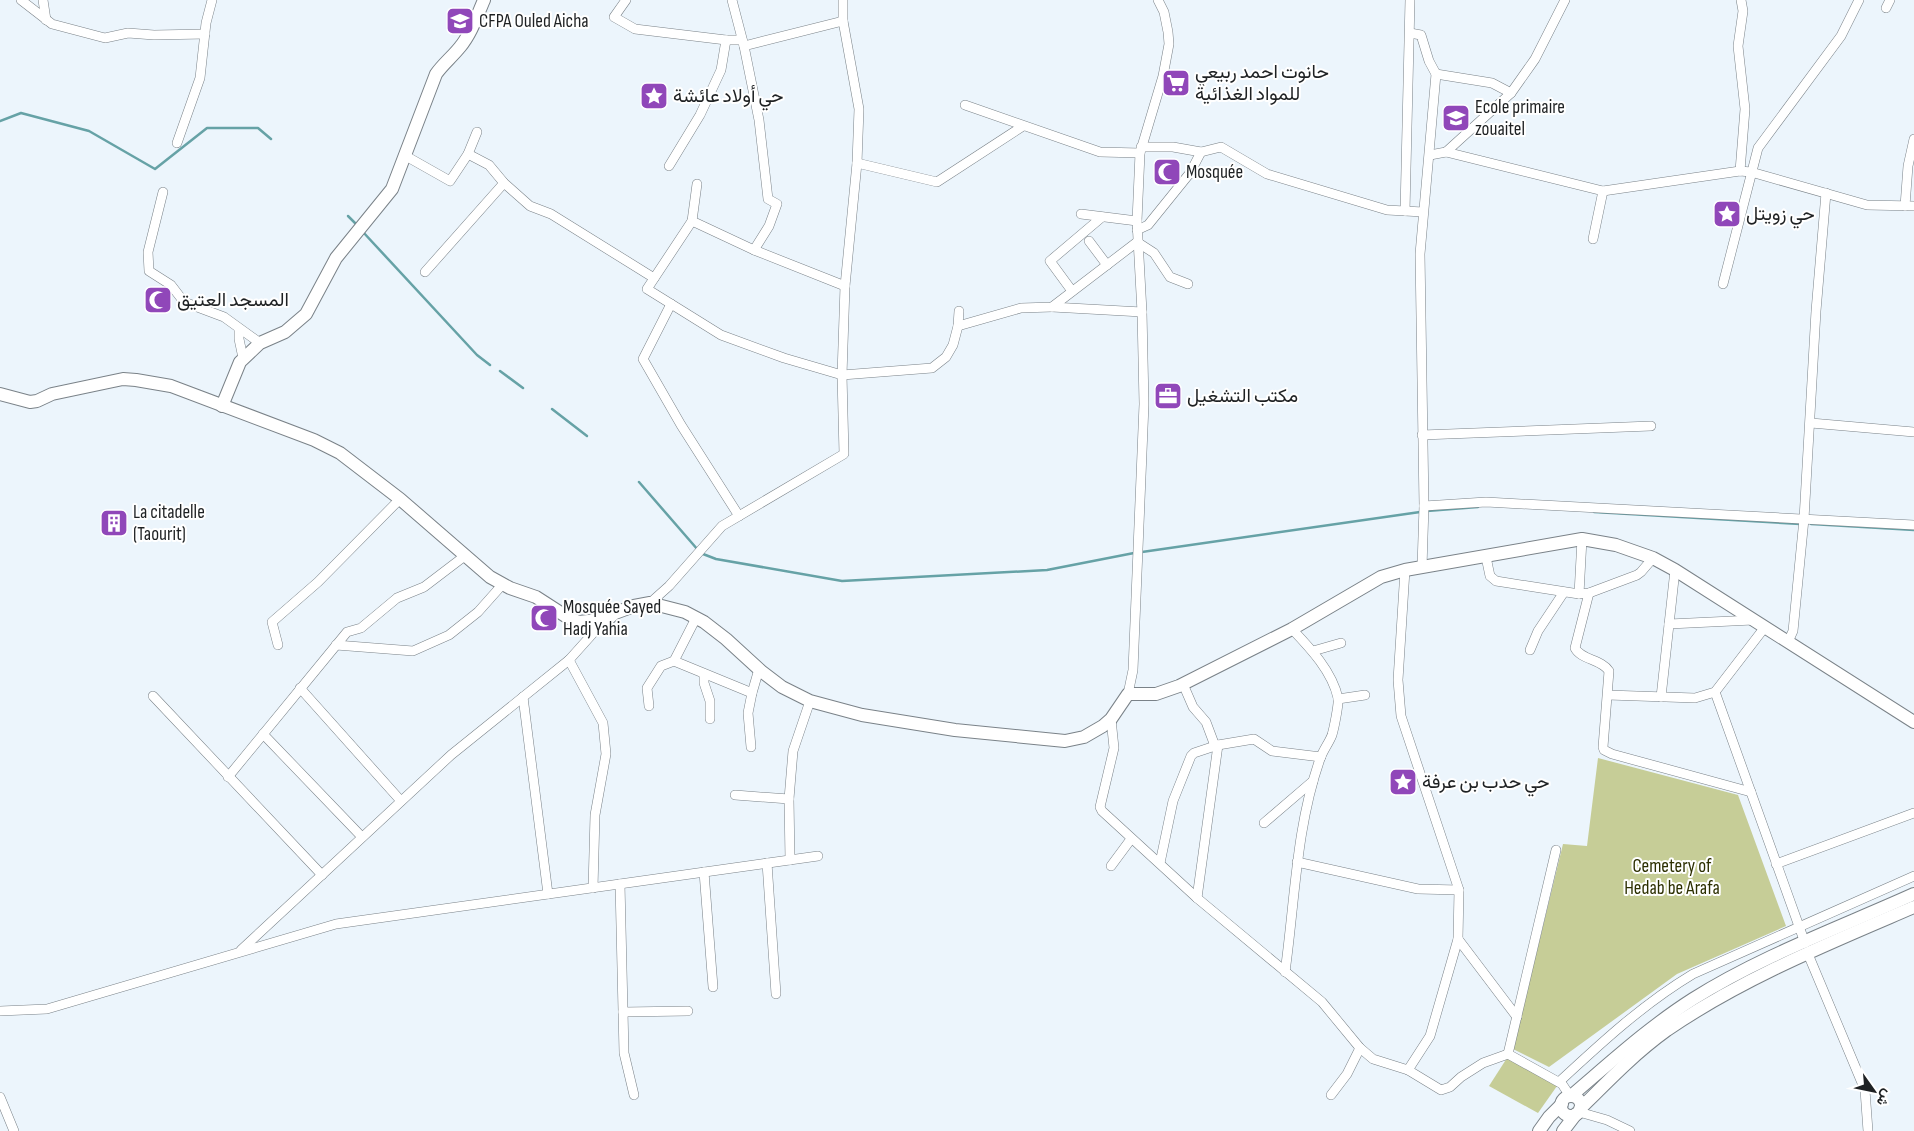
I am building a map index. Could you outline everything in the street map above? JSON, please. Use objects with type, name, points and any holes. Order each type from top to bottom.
[{"type":"street","points":[[21,0],[52,24],[105,38],[128,33],[154,35],[204,34]]},
{"type":"street","points":[[43,0],[46,20]]},
{"type":"street","points":[[177,143],[200,78],[204,34],[212,0]]},
{"type":"street","points":[[222,406],[240,362],[260,344],[285,332],[306,314],[336,258],[392,189],[436,74],[469,35],[484,0]]},
{"type":"street","points":[[626,0],[614,17],[636,29],[743,43],[844,20]]},
{"type":"street","points":[[732,0],[759,120],[768,199],[778,204],[769,226],[754,250]]},
{"type":"street","points":[[650,603],[675,580],[722,526],[844,454],[842,375],[845,286],[858,163],[859,108],[844,20],[843,0]]},
{"type":"street","points":[[0,394],[30,402],[52,394],[122,379],[171,386],[314,440],[340,453],[400,499],[490,577],[502,585],[536,597],[567,617],[579,622],[595,622],[634,606],[650,603],[685,612],[696,618],[726,639],[759,670],[782,687],[810,702],[871,717],[955,730],[1065,741],[1084,736],[1103,726],[1111,719],[1128,694],[1133,670],[1144,404],[1142,312],[1137,226],[1140,150],[1163,76],[1168,44],[1164,12],[1158,0]]},
{"type":"street","points":[[1405,211],[1410,0]]},
{"type":"street","points":[[1446,152],[1511,93],[1535,59],[1565,0]]},
{"type":"street","points":[[1740,171],[1744,109],[1738,46],[1743,11],[1741,0]]},
{"type":"street","points":[[1723,284],[1758,148],[1841,36],[1859,0]]},
{"type":"street","points":[[1410,33],[1421,35],[1429,61],[1436,74],[1420,254],[1424,506],[1422,567]]},
{"type":"street","points":[[669,166],[700,115],[721,70],[726,40]]},
{"type":"street","points":[[1436,74],[1492,83],[1511,93]]},
{"type":"street","points":[[965,105],[1100,152],[1173,147],[1201,152],[1222,147],[1267,174],[1386,210],[1423,212]]},
{"type":"street","points":[[858,163],[937,182],[1023,126]]},
{"type":"street","points":[[404,155],[450,181],[468,154],[477,132]]},
{"type":"street","points":[[1430,155],[1446,152],[1603,190],[1740,171],[1752,172],[1867,205],[1910,206],[1908,166],[1914,139]]},
{"type":"street","points":[[1081,214],[1137,226],[1148,226],[1190,173],[1201,152]]},
{"type":"street","points":[[468,154],[489,165],[504,183],[530,206],[551,214],[654,278]]},
{"type":"street","points":[[425,272],[504,183]]},
{"type":"street","points":[[697,184],[692,221],[647,289],[721,335],[784,358],[842,375],[932,368],[946,356],[953,345],[958,326],[959,311]]},
{"type":"street","points":[[1593,239],[1603,190]]},
{"type":"street","points":[[163,192],[148,252],[149,271],[171,285],[184,302],[232,321],[239,329],[260,344]]},
{"type":"street","points":[[1788,642],[1793,631],[1804,518],[1816,311],[1826,193]]},
{"type":"street","points":[[1072,291],[1050,261],[1102,217]]},
{"type":"street","points":[[692,221],[754,250],[845,286]]},
{"type":"street","points":[[1089,241],[1107,265]]},
{"type":"street","points":[[1052,307],[1137,242]]},
{"type":"street","points":[[1137,242],[1154,253],[1170,277],[1188,284]]},
{"type":"street","points":[[671,304],[643,358],[680,425],[739,516]]},
{"type":"street","points":[[958,326],[1021,308],[1052,307],[1142,312]]},
{"type":"street","points":[[239,329],[238,339],[244,358]]},
{"type":"street","points":[[1811,423],[1914,432]]},
{"type":"street","points":[[1422,435],[1651,426]]},
{"type":"street","points":[[278,645],[272,622],[318,582],[400,499]]},
{"type":"street","points":[[1424,506],[1486,502],[1914,525]]},
{"type":"street","points":[[1128,694],[1156,694],[1183,684],[1292,629],[1381,577],[1405,570],[1582,539],[1616,545],[1653,558],[1675,570],[1914,722]]},
{"type":"street","points":[[1579,594],[1582,539]]},
{"type":"street","points":[[228,777],[347,632],[361,628],[397,598],[424,587],[466,555]]},
{"type":"street","points":[[1486,557],[1492,579],[1579,594],[1589,594],[1641,572],[1653,558]]},
{"type":"street","points":[[1405,570],[1398,680],[1402,716],[1459,890],[1458,939],[1430,1036],[1408,1070]]},
{"type":"street","points":[[1661,697],[1675,570]]},
{"type":"street","points":[[336,645],[413,651],[448,635],[478,612],[502,585]]},
{"type":"street","points":[[1530,650],[1538,630],[1564,592]]},
{"type":"street","points":[[1589,594],[1575,648],[1578,653],[1607,668],[1609,675],[1608,695],[1603,746],[1608,753],[1751,792]]},
{"type":"street","points":[[649,706],[648,688],[661,666],[674,661],[696,618]]},
{"type":"street","points":[[1669,624],[1753,620]]},
{"type":"street","points":[[240,952],[450,755],[569,660],[595,631],[595,622]]},
{"type":"street","points":[[1608,695],[1695,698],[1715,692],[1765,627]]},
{"type":"street","points":[[1285,972],[1292,926],[1297,862],[1307,804],[1321,758],[1332,734],[1338,699],[1330,678],[1313,651],[1292,629]]},
{"type":"street","points":[[1313,651],[1341,642]]},
{"type":"street","points":[[569,660],[602,723],[606,754],[595,815],[593,888]]},
{"type":"street","points":[[674,661],[752,693]]},
{"type":"street","points":[[751,747],[748,713],[759,670]]},
{"type":"street","points":[[704,674],[704,683],[710,701],[710,719]]},
{"type":"street","points":[[1183,684],[1193,707],[1206,722],[1216,746],[1197,898]]},
{"type":"street","points":[[300,688],[401,801]]},
{"type":"street","points":[[1715,692],[1806,948],[1865,1090],[1868,1131]]},
{"type":"street","points":[[1338,699],[1365,695]]},
{"type":"street","points":[[153,696],[322,875]]},
{"type":"street","points":[[523,697],[548,894]]},
{"type":"street","points":[[790,860],[789,799],[793,751],[810,702]]},
{"type":"street","points":[[1111,719],[1114,748],[1100,807],[1102,811],[1197,898],[1322,1002],[1360,1048],[1373,1059],[1408,1070],[1436,1088],[1446,1089],[1461,1076],[1483,1063],[1508,1054],[1565,1087],[1568,1099],[1564,1113],[1570,1116],[1578,1112],[1607,1120],[1630,1131]]},
{"type":"street","points":[[263,734],[362,838]]},
{"type":"street","points":[[1160,863],[1173,801],[1191,756],[1194,753],[1216,746],[1254,739],[1272,751],[1321,758]]},
{"type":"street","points":[[1264,823],[1314,781]]},
{"type":"street","points":[[735,795],[789,799]]},
{"type":"street","points":[[1776,864],[1914,813]]},
{"type":"street","points":[[1111,866],[1131,839]]},
{"type":"street","points":[[1508,1054],[1556,850]]},
{"type":"street","points":[[0,1011],[47,1009],[336,924],[818,856]]},
{"type":"street","points":[[1297,862],[1418,889],[1459,890]]},
{"type":"street","points":[[767,863],[776,994]]},
{"type":"street","points":[[704,872],[713,987]]},
{"type":"street","points":[[1559,1082],[1610,1034],[1669,989],[1693,974],[1914,876]]},
{"type":"street","points":[[620,884],[624,1053],[634,1095]]},
{"type":"street","points":[[1563,1131],[1578,1112],[1620,1068],[1666,1031],[1711,1002],[1806,948],[1914,894]]},
{"type":"street","points":[[1539,1131],[1549,1117],[1568,1099],[1661,1020],[1686,1004],[1755,965],[1806,948],[1914,907]]},
{"type":"street","points":[[1458,939],[1517,1017]]},
{"type":"street","points":[[623,1012],[688,1011]]},
{"type":"street","points":[[1331,1095],[1347,1074],[1360,1048]]},
{"type":"street","points":[[0,1097],[14,1131]]},
{"type":"green space","name":"Cemetery of Hedab be Arafa","points":[[1598,758],[1738,795],[1786,926],[1677,974],[1549,1067],[1513,1049],[1563,844],[1587,846]]},
{"type":"green space","points":[[1507,1058],[1557,1086],[1538,1113],[1489,1086]]},
{"type":"waterway","points":[[0,121],[21,113],[89,131],[155,169],[207,128],[258,128],[271,139]]},
{"type":"waterway","points":[[348,216],[358,226]]},
{"type":"waterway","points":[[363,232],[477,355],[490,365]]},
{"type":"waterway","points":[[500,371],[523,388]]},
{"type":"waterway","points":[[552,409],[587,436]]},
{"type":"waterway","points":[[639,482],[698,550]]},
{"type":"waterway","points":[[1427,511],[1478,507]]},
{"type":"waterway","points":[[1142,552],[1420,512]]},
{"type":"waterway","points":[[1594,512],[1800,524]]},
{"type":"waterway","points":[[1811,524],[1914,530]]},
{"type":"waterway","points":[[703,554],[716,559],[842,581],[1047,570],[1134,553]]},
{"type":"place","name":"CFPA Ouled Aicha","points":[[460,21]]},
{"type":"place","name":"حانوت احمد ربيعي للمواد الغذائية","points":[[1176,83]]},
{"type":"place","name":"حي أولاد عائشة","points":[[654,96]]},
{"type":"place","name":"Ecole primaire zouaitel","points":[[1456,118]]},
{"type":"place","name":"Mosquée","points":[[1167,172]]},
{"type":"place","name":"حي زويتل","points":[[1727,214]]},
{"type":"place","name":"المسجد العتيق","points":[[158,300]]},
{"type":"place","name":"مكتب التشغيل","points":[[1168,396]]},
{"type":"place","name":"La citadelle (Taourit)","points":[[114,523]]},
{"type":"place","name":"Mosquée Sayed Hadj Yahia","points":[[544,618]]},
{"type":"place","name":"حي حدب بن عرفة","points":[[1403,782]]}]
